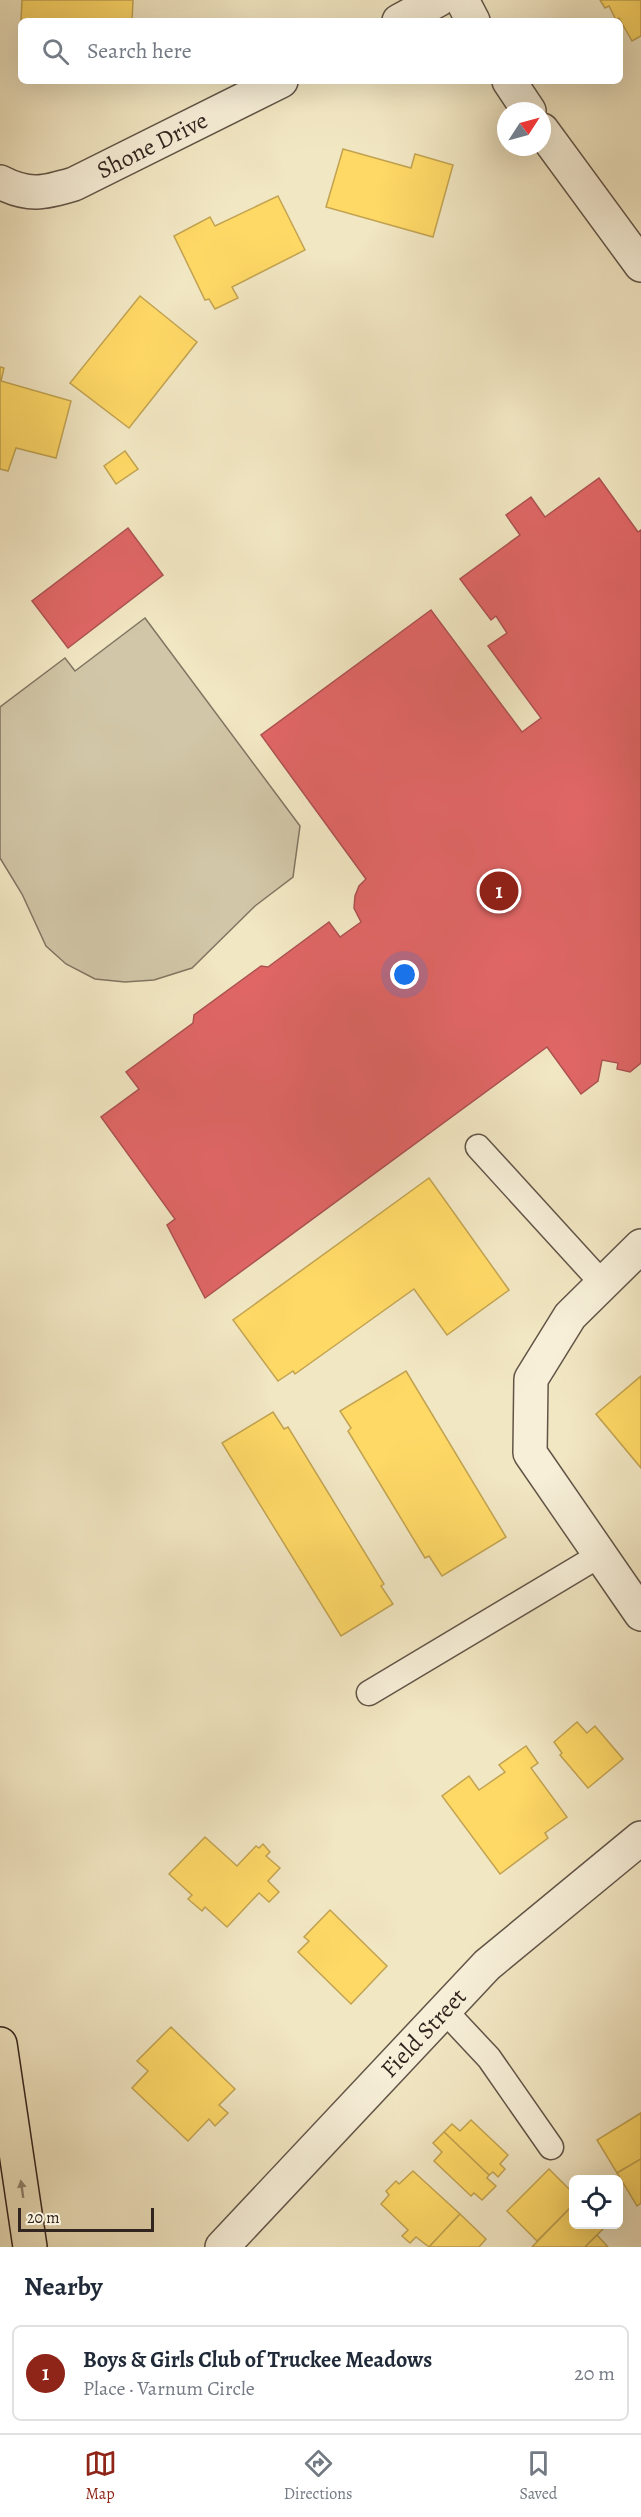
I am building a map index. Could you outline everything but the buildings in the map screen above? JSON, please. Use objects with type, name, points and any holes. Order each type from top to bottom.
[{"type":"highway","points":[[0,2044],[30,2247]]},
{"type":"street","points":[[405,18],[438,0]]},
{"type":"street","points":[[462,0],[471,18]]},
{"type":"street","name":"Shone Drive","points":[[9,187],[45,193],[74,184],[275,84]]},
{"type":"street","points":[[511,84],[524,102]]},
{"type":"street","points":[[551,142],[641,265]]},
{"type":"street","points":[[641,1246],[570,1316],[531,1379],[530,1453],[641,1614]]},
{"type":"street","name":"Field Street","points":[[222,2247],[487,1965],[641,1838]]},
{"type":"lane","points":[[478,1147],[603,1284]]},
{"type":"lane","points":[[369,1693],[600,1555]]},
{"type":"lane","points":[[444,2010],[489,2058],[551,2147]]},
{"type":"shaded area","points":[[145,618],[300,826],[293,877],[255,906],[192,968],[154,980],[125,982],[95,979],[66,964],[46,946],[22,894],[0,858],[0,707],[65,658],[75,671]]},
{"type":"place","name":"Boys & Girls Club of Truckee Meadows","points":[[499,891]]}]
